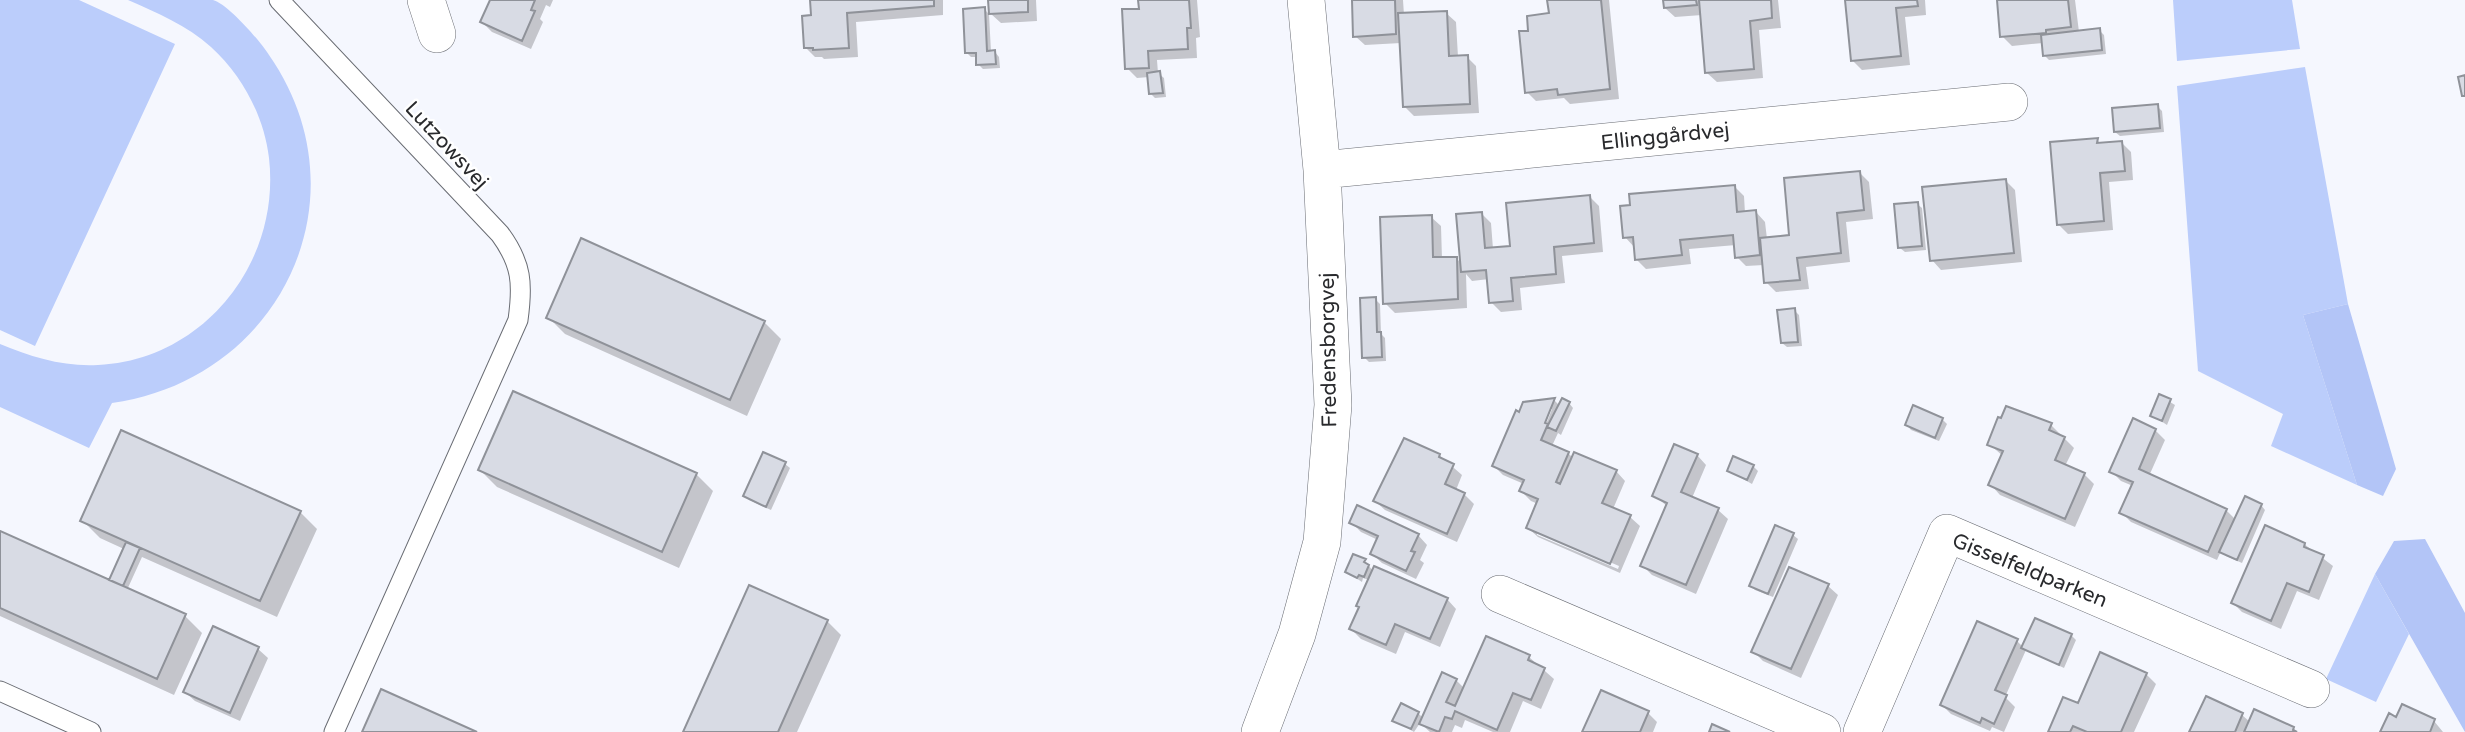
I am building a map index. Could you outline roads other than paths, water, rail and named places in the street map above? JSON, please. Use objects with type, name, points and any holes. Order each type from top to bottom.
[{"type":"street","points":[[426,0],[437,34]]},
{"type":"street","name":"Fredensborgvej","points":[[1260,732],[1297,634],[1322,542],[1333,405],[1322,170],[1306,0]]},
{"type":"street","name":"Ellinggårdvej","points":[[1322,170],[2009,102]]},
{"type":"street","name":"Gisselfeldparken","points":[[1862,732],[1947,533],[2311,690]]},
{"type":"street","points":[[1500,594],[1822,732]]},
{"type":"lane","name":"Lutzowsvej","points":[[279,0],[500,234],[512,250],[520,269],[522,295],[518,320],[334,732]]},
{"type":"lane","points":[[0,691],[91,732]]}]
